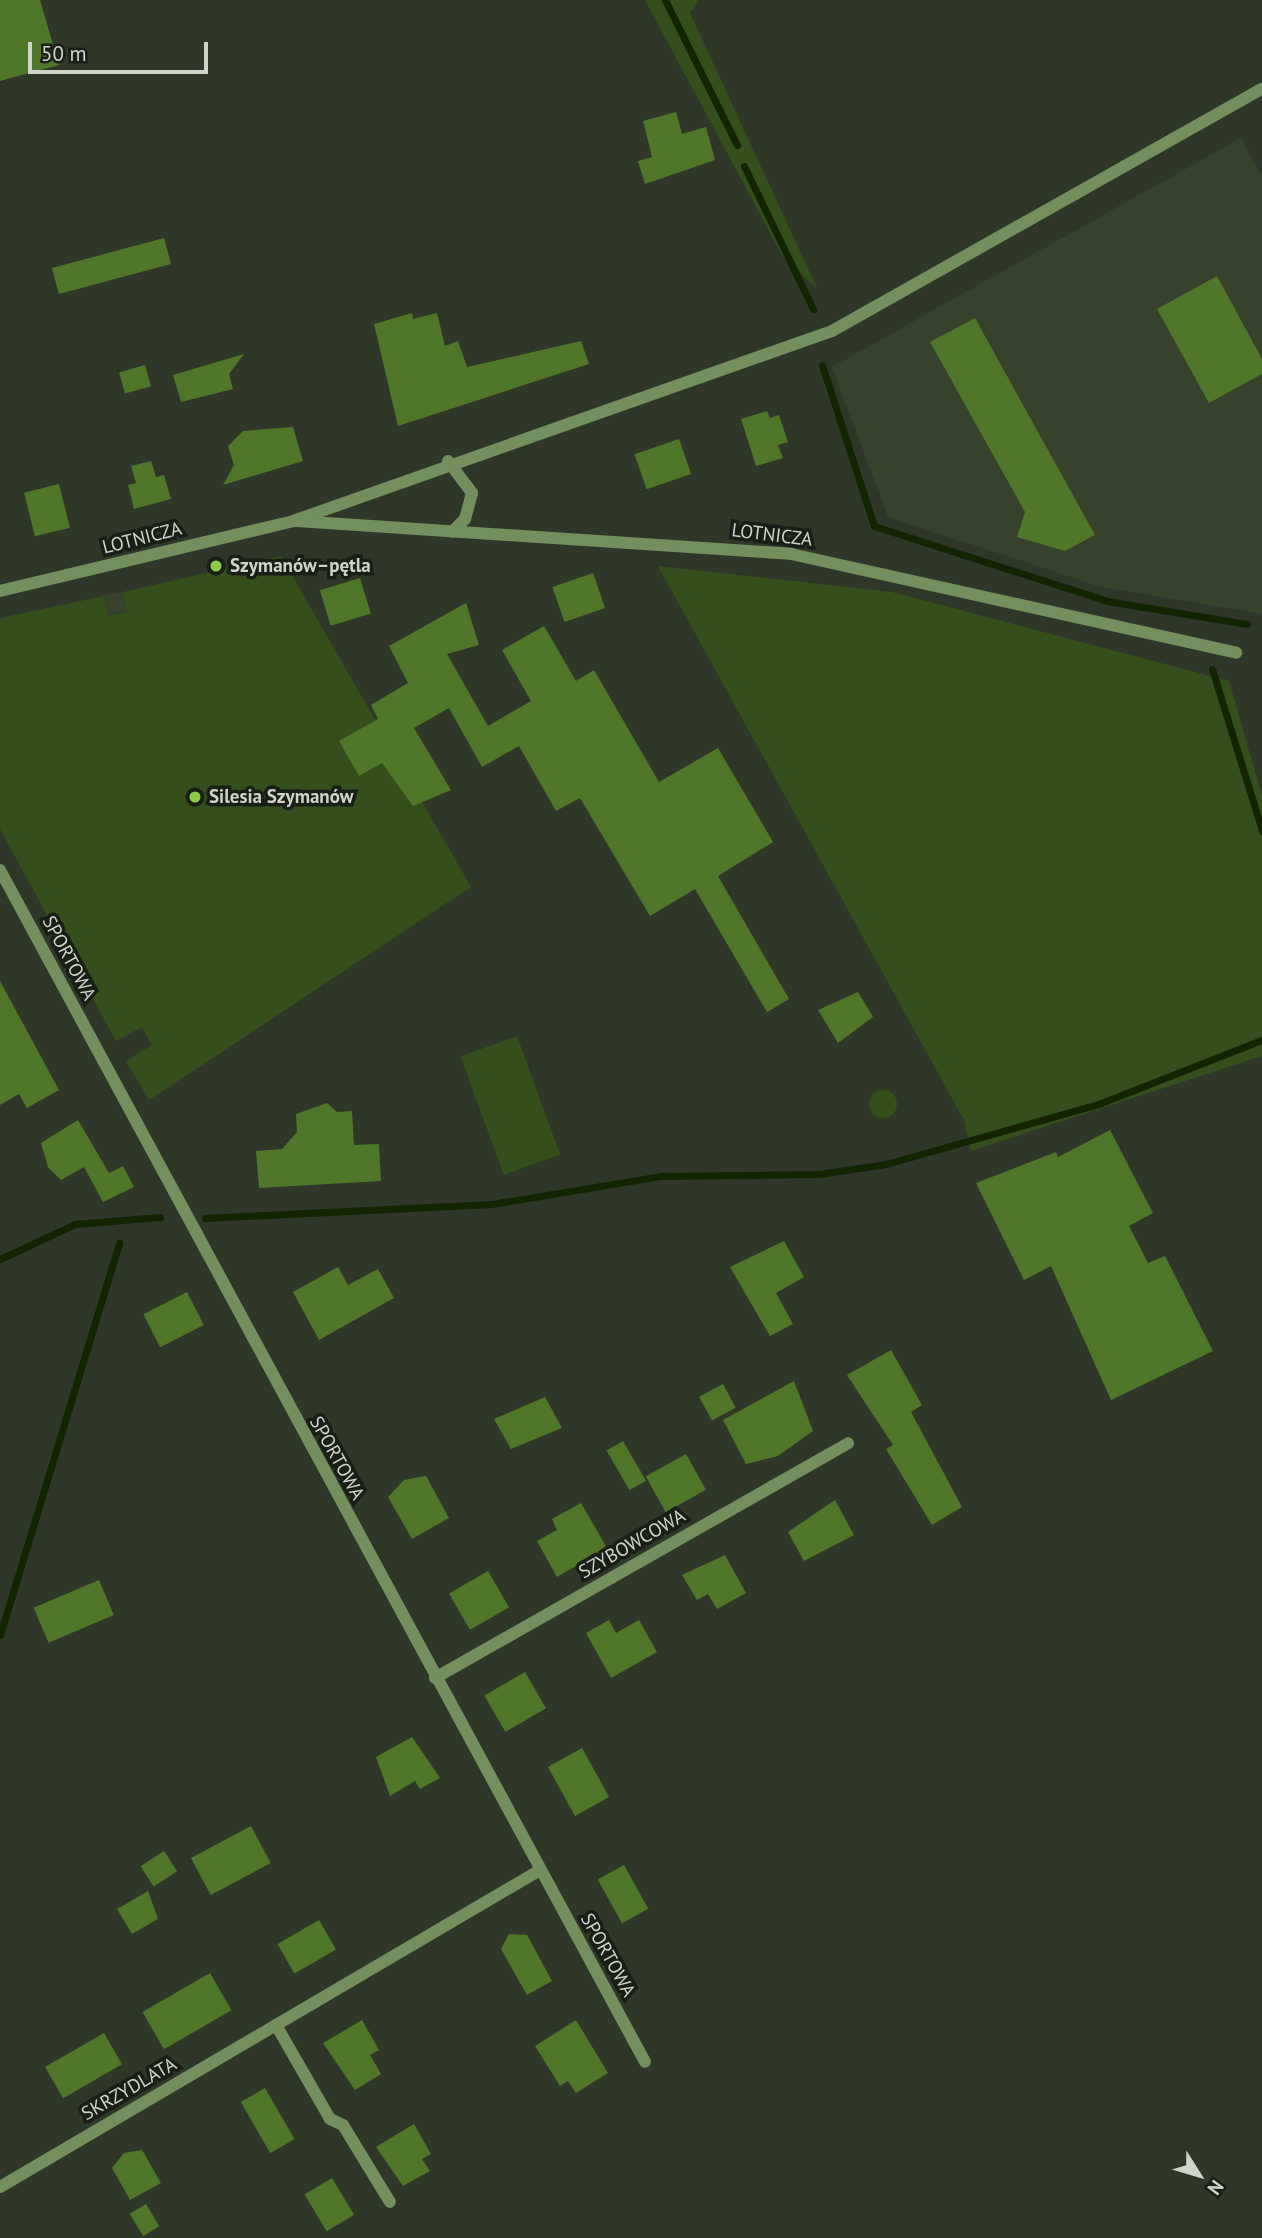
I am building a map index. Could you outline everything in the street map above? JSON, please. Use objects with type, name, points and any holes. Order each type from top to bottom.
[{"type":"street","name":"LOTNICZA","points":[[0,591],[293,521],[448,461],[832,331],[1262,89]]},
{"type":"street","points":[[448,461],[472,493],[465,519],[452,532]]},
{"type":"street","name":"LOTNICZA","points":[[293,521],[791,554],[1236,653]]},
{"type":"street","name":"SPORTOWA","points":[[0,870],[645,2062]]},
{"type":"street","name":"SZYBOWCOWA","points":[[435,1678],[848,1443]]},
{"type":"street","name":"SKRZYDLATA","points":[[0,2186],[540,1870]]},
{"type":"street","points":[[276,2025],[330,2119],[343,2125],[390,2202]]},
{"type":"shaded area","points":[[1241,138],[1262,177],[1262,614],[1098,586],[888,517],[832,367]]},
{"type":"shaded area","points":[[123,592],[127,612],[108,615],[104,596]]},
{"type":"green space","points":[[645,0],[699,0],[690,13],[817,288],[783,257]]},
{"type":"green space","points":[[281,556],[471,887],[149,1100],[126,1061],[152,1045],[142,1027],[116,1041],[0,829],[0,618],[104,596],[108,616],[127,612],[123,592]]},
{"type":"green space","points":[[658,566],[892,592],[1229,681],[1262,796],[1262,1056],[971,1151],[964,1120]]},
{"type":"green space","points":[[517,1036],[560,1154],[504,1175],[461,1057]]},
{"type":"green space","points":[[883,1090],[893,1094],[897,1104],[893,1114],[883,1118],[873,1114],[869,1104],[873,1094]]},
{"type":"building","points":[[0,0],[40,0],[59,65],[0,81]]},
{"type":"building","points":[[676,112],[682,134],[706,127],[715,160],[645,184],[638,161],[652,157],[643,121]]},
{"type":"building","points":[[164,238],[171,264],[59,294],[52,268]]},
{"type":"building","points":[[1217,276],[1262,359],[1262,374],[1209,403],[1157,309]]},
{"type":"building","points":[[412,313],[413,319],[437,313],[445,346],[458,341],[467,367],[581,341],[589,364],[398,426],[374,324]]},
{"type":"building","points":[[975,318],[1095,535],[1065,551],[1017,537],[1025,512],[930,342]]},
{"type":"building","points":[[244,354],[229,374],[233,389],[181,402],[173,375]]},
{"type":"building","points":[[145,365],[151,386],[125,394],[119,372]]},
{"type":"building","points":[[767,411],[770,418],[779,415],[788,442],[778,445],[783,458],[756,466],[741,419]]},
{"type":"building","points":[[293,427],[303,461],[223,485],[234,465],[228,446],[243,431]]},
{"type":"building","points":[[679,439],[691,474],[647,489],[635,454]]},
{"type":"building","points":[[151,461],[156,477],[164,475],[171,499],[134,509],[128,485],[136,483],[131,466]]},
{"type":"building","points":[[59,484],[70,528],[35,536],[24,493]]},
{"type":"building","points":[[593,573],[605,608],[564,622],[552,587]]},
{"type":"building","points":[[360,578],[371,613],[331,626],[320,590]]},
{"type":"building","points":[[466,603],[479,645],[447,654],[488,726],[531,701],[502,650],[544,626],[576,681],[594,670],[659,782],[718,748],[773,842],[718,876],[789,999],[767,1012],[695,889],[650,916],[580,798],[556,811],[519,746],[482,767],[449,708],[414,728],[451,790],[413,806],[382,763],[359,776],[339,741],[378,719],[371,705],[408,683],[389,646]]},
{"type":"building","points":[[0,981],[59,1090],[27,1108],[19,1094],[0,1105]]},
{"type":"building","points":[[858,992],[873,1017],[838,1043],[818,1010]]},
{"type":"building","points":[[327,1103],[337,1112],[352,1111],[354,1145],[379,1144],[381,1181],[259,1188],[256,1151],[282,1149],[297,1132],[296,1114]]},
{"type":"building","points":[[78,1120],[109,1173],[123,1166],[134,1187],[103,1202],[84,1167],[61,1180],[48,1167],[41,1143]]},
{"type":"building","points":[[1110,1130],[1153,1213],[1129,1226],[1148,1263],[1165,1256],[1213,1351],[1111,1400],[1051,1266],[1024,1280],[976,1183],[1056,1152],[1058,1157]]},
{"type":"building","points":[[784,1241],[804,1277],[776,1293],[793,1324],[770,1336],[730,1267]]},
{"type":"building","points":[[338,1267],[348,1285],[378,1269],[394,1298],[319,1340],[293,1292]]},
{"type":"building","points":[[187,1292],[204,1325],[160,1347],[143,1314]]},
{"type":"building","points":[[891,1350],[922,1405],[911,1412],[962,1507],[932,1525],[886,1449],[893,1445],[847,1375]]},
{"type":"building","points":[[794,1381],[813,1431],[778,1456],[746,1464],[723,1420]]},
{"type":"building","points":[[723,1384],[736,1408],[712,1421],[699,1397]]},
{"type":"building","points":[[545,1397],[562,1428],[511,1449],[494,1419]]},
{"type":"building","points":[[623,1441],[646,1481],[630,1490],[607,1450]]},
{"type":"building","points":[[686,1454],[706,1490],[666,1512],[646,1476]]},
{"type":"building","points":[[426,1476],[449,1518],[412,1539],[388,1497],[404,1480]]},
{"type":"building","points":[[835,1500],[854,1535],[804,1561],[788,1532]]},
{"type":"building","points":[[581,1503],[607,1548],[557,1577],[537,1541],[557,1530],[552,1519]]},
{"type":"building","points":[[725,1555],[746,1593],[717,1609],[708,1594],[697,1600],[682,1575]]},
{"type":"building","points":[[488,1571],[509,1607],[470,1630],[449,1594]]},
{"type":"building","points":[[99,1580],[114,1615],[48,1643],[34,1608]]},
{"type":"building","points":[[609,1620],[616,1633],[639,1620],[657,1652],[611,1678],[586,1633]]},
{"type":"building","points":[[525,1672],[546,1708],[505,1732],[484,1696]]},
{"type":"building","points":[[412,1737],[440,1778],[420,1789],[415,1781],[390,1796],[376,1757]]},
{"type":"building","points":[[582,1748],[609,1797],[575,1816],[548,1767]]},
{"type":"building","points":[[251,1826],[271,1863],[211,1895],[191,1858]]},
{"type":"building","points":[[164,1851],[177,1871],[154,1886],[141,1866]]},
{"type":"building","points":[[624,1865],[648,1909],[622,1923],[598,1880]]},
{"type":"building","points":[[148,1891],[158,1919],[132,1934],[117,1909]]},
{"type":"building","points":[[319,1920],[336,1949],[294,1973],[277,1944]]},
{"type":"building","points":[[509,1934],[527,1935],[552,1981],[527,1995],[501,1949]]},
{"type":"building","points":[[210,1973],[232,2010],[164,2049],[142,2012]]},
{"type":"building","points":[[362,2020],[379,2050],[370,2055],[381,2074],[355,2090],[323,2043]]},
{"type":"building","points":[[576,2020],[608,2073],[576,2093],[568,2081],[560,2086],[535,2046]]},
{"type":"building","points":[[104,2033],[122,2064],[63,2098],[45,2067]]},
{"type":"building","points":[[265,2088],[294,2139],[270,2153],[241,2102]]},
{"type":"building","points":[[414,2124],[431,2154],[422,2159],[430,2171],[403,2186],[376,2147]]},
{"type":"building","points":[[142,2150],[161,2183],[130,2200],[112,2168],[124,2153]]},
{"type":"building","points":[[332,2178],[354,2215],[327,2231],[305,2194]]},
{"type":"building","points":[[146,2204],[159,2226],[143,2236],[130,2214]]},
{"type":"waterway","points":[[665,0],[737,145]]},
{"type":"waterway","points":[[744,166],[813,309]]},
{"type":"waterway","points":[[822,365],[874,526],[1107,601],[1247,624]]},
{"type":"waterway","points":[[1212,669],[1262,831]]},
{"type":"waterway","points":[[205,1218],[492,1204],[662,1176],[819,1174],[886,1164],[1101,1103],[1262,1040]]},
{"type":"waterway","points":[[0,1259],[75,1224],[160,1217]]},
{"type":"waterway","points":[[0,1635],[119,1243]]},
{"type":"place","name":"Szymanów–pętla","points":[[216,566]]},
{"type":"place","name":"Silesia Szymanów","points":[[195,797]]}]
